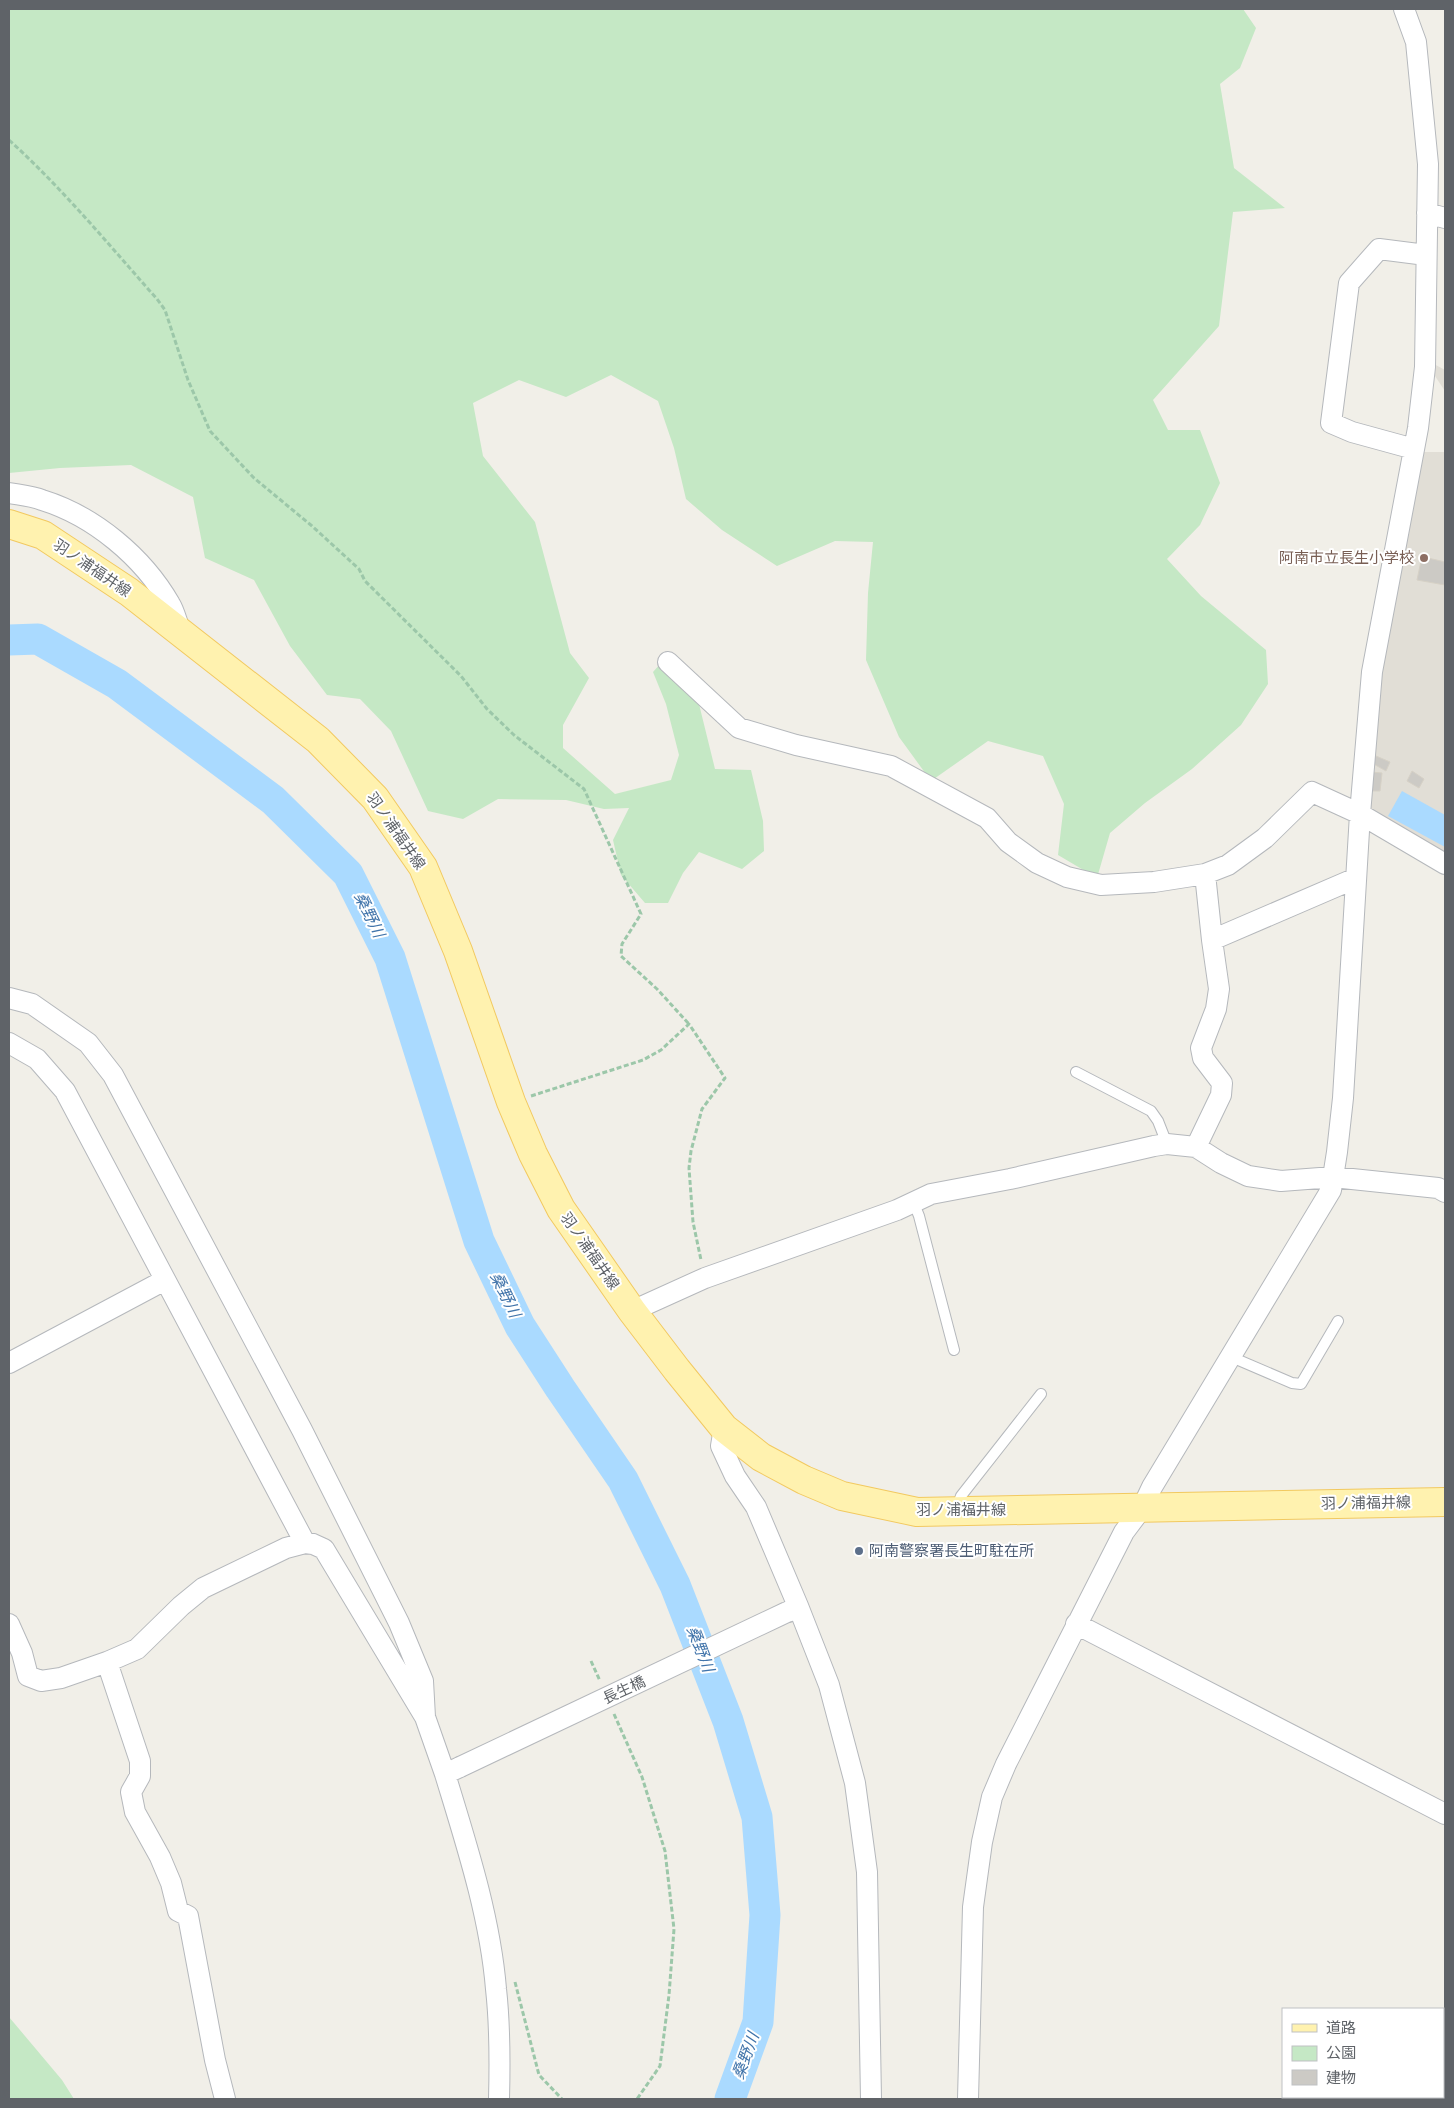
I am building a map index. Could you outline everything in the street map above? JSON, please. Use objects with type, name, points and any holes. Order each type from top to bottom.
[{"type":"main road","name":"羽ノ浦福井線","points":[[9,524],[43,535],[129,592],[318,740],[375,798],[423,867],[458,951],[511,1102],[533,1154],[560,1209],[676,1370],[724,1428],[761,1457],[804,1480],[842,1496],[917,1512],[1445,1502]]},
{"type":"street","points":[[968,2099],[973,1907],[982,1842],[992,1797],[1006,1764],[1124,1532],[1142,1508],[1152,1487],[1331,1190],[1343,1098],[1360,814],[1372,672],[1418,428],[1425,367],[1426,255],[1436,215],[1428,164],[1416,42],[1404,9]]},
{"type":"street","points":[[1414,449],[1352,432],[1332,423],[1349,283],[1379,249],[1426,255]]},
{"type":"street","points":[[9,493],[42,500],[82,516],[127,550],[148,573],[171,605],[181,633]]},
{"type":"street","points":[[668,662],[739,728],[796,744],[890,766],[987,818],[1008,842],[1029,858],[1067,877],[1101,885],[1154,882],[1206,874],[1228,865],[1252,849],[1312,792],[1360,814],[1445,864]]},
{"type":"street","points":[[1196,1147],[1220,1096],[1222,1084],[1203,1058],[1201,1048],[1216,1009],[1219,989],[1206,874]]},
{"type":"street","points":[[1212,940],[1356,878]]},
{"type":"street","points":[[9,998],[32,1004],[88,1043],[113,1075],[302,1430],[399,1623],[423,1681],[425,1717]]},
{"type":"street","points":[[9,1043],[37,1059],[65,1091],[305,1543]]},
{"type":"street","points":[[632,1311],[705,1278],[897,1210],[931,1194],[1010,1179],[1167,1144],[1196,1147],[1221,1163],[1248,1176],[1281,1181],[1332,1176],[1438,1188],[1445,1192]]},
{"type":"street","points":[[9,1363],[165,1280]]},
{"type":"street","points":[[724,1428],[721,1446],[735,1476],[756,1507],[793,1609],[828,1685],[855,1783],[866,1872],[871,2099]]},
{"type":"street","points":[[9,1624],[22,1653],[28,1676],[41,1680],[61,1678],[106,1662],[137,1648],[181,1606],[204,1588],[286,1548],[305,1543],[313,1544],[324,1550],[425,1717],[452,1770],[464,1838],[486,1923],[496,1987],[500,2047],[499,2099]]},
{"type":"street","name":"長生橋","points":[[452,1770],[793,1609]]},
{"type":"street","points":[[1076,1624],[1445,1814]]},
{"type":"street","points":[[106,1662],[140,1761],[140,1776],[131,1792],[135,1812],[160,1857],[171,1883],[178,1911],[188,1916],[215,2060],[225,2099]]},
{"type":"lane","points":[[1076,1072],[1151,1111],[1158,1121],[1167,1144]]},
{"type":"lane","points":[[913,1201],[919,1216],[954,1350]]},
{"type":"lane","points":[[1230,1356],[1292,1383],[1300,1384],[1338,1322]]},
{"type":"lane","points":[[956,1510],[961,1496],[1042,1394]]},
{"type":"path","points":[[9,140],[31,160],[106,239],[158,299],[165,310],[188,380],[210,431],[254,478],[312,526],[359,569],[365,581],[454,669],[487,709],[514,735],[584,789],[641,914],[622,944],[621,956],[690,1024],[725,1078],[702,1108],[691,1151],[689,1168],[693,1222],[705,1278]]},
{"type":"path","points":[[511,1102],[643,1060],[661,1050],[690,1024]]},
{"type":"path","points":[[591,1661],[603,1688]]},
{"type":"path","points":[[611,1706],[642,1777],[665,1851],[674,1929],[669,1995],[660,2066],[637,2099]]},
{"type":"path","points":[[514,1975],[539,2075],[562,2099]]},
{"type":"shaded area","points":[[1434,364],[1445,370],[1445,391],[1433,373]]},
{"type":"shaded area","name":"阿南市立長生小学校","points":[[1423,452],[1445,452],[1445,856],[1374,816],[1365,804],[1382,663]]},
{"type":"green space","points":[[9,9],[1243,9],[1256,28],[1240,68],[1220,84],[1234,168],[1285,208],[1233,212],[1219,326],[1153,400],[1168,430],[1200,430],[1220,483],[1200,525],[1167,559],[1201,596],[1266,650],[1268,684],[1241,725],[1192,769],[1145,803],[1110,833],[1097,878],[1058,855],[1064,804],[1043,756],[988,741],[931,781],[899,737],[866,660],[868,593],[873,542],[835,541],[777,566],[722,530],[686,499],[674,448],[658,401],[611,375],[566,397],[519,380],[473,403],[483,456],[535,522],[570,653],[589,678],[563,725],[563,748],[615,794],[671,780],[679,755],[666,704],[653,672],[661,663],[698,700],[715,769],[751,770],[763,821],[764,851],[742,869],[699,852],[683,873],[668,903],[645,903],[621,875],[613,840],[629,808],[604,809],[566,800],[498,799],[463,819],[428,811],[391,731],[360,699],[327,695],[290,646],[254,580],[205,558],[193,497],[131,465],[60,468],[9,473]]},
{"type":"green space","points":[[9,2017],[62,2080],[74,2099],[9,2099]]},
{"type":"water","points":[[1402,791],[1445,815],[1445,847],[1388,816]]},
{"type":"building","points":[[1428,558],[1445,562],[1445,585],[1417,580],[1421,561],[1428,562]]},
{"type":"building","points":[[1376,756],[1390,762],[1386,771],[1372,763]]},
{"type":"building","points":[[1412,771],[1424,779],[1419,788],[1407,781]]},
{"type":"building","points":[[1371,772],[1382,773],[1380,791],[1370,791]]},
{"type":"waterway","name":"桑野川","points":[[9,640],[38,639],[117,684],[273,800],[348,874],[390,958],[479,1241],[520,1326],[623,1480],[675,1585],[728,1721],[757,1817],[765,1915],[758,2022],[730,2099]]},
{"type":"place","name":"阿南市立長生小学校","points":[[1424,558]]},
{"type":"place","name":"阿南警察署長生町駐在所","points":[[859,1551]]}]
